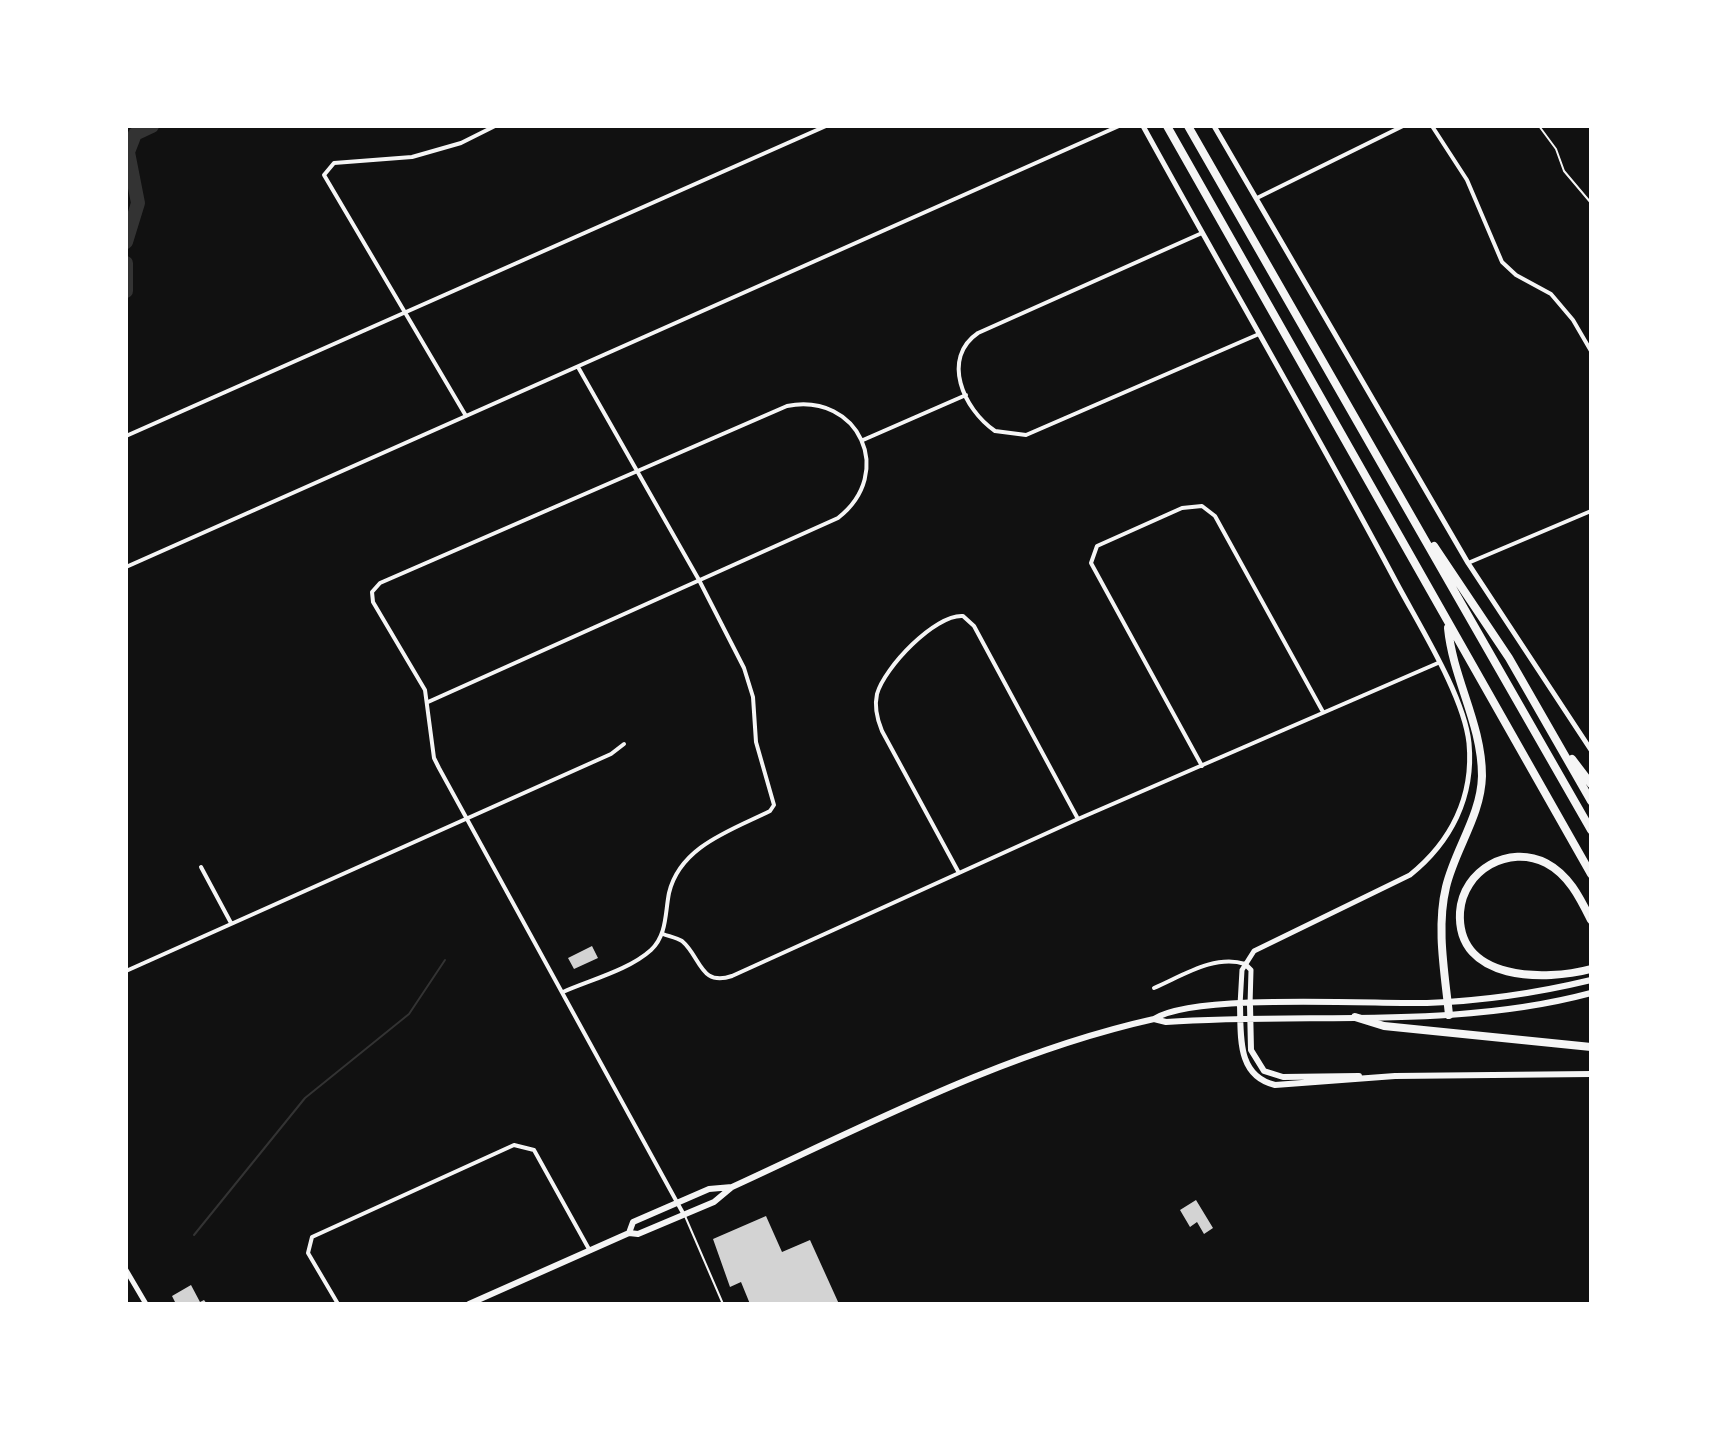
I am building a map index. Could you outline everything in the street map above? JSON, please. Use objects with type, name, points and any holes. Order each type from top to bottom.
[{"type":"highway","points":[[1167,126],[1591,874]]},
{"type":"highway","points":[[1188,126],[1591,830]]},
{"type":"highway","points":[[1408,508],[1509,658],[1591,801]]},
{"type":"highway","points":[[1447,623],[1450,650],[1480,747],[1482,779],[1478,804],[1446,884],[1443,904],[1449,1015]]},
{"type":"highway","points":[[1549,728],[1591,784]]},
{"type":"highway","points":[[1591,920],[1563,875],[1548,864],[1519,856],[1501,858],[1484,867],[1463,898],[1460,915],[1464,935],[1475,952],[1492,966],[1513,975],[1548,978],[1591,969]]},
{"type":"highway","points":[[1355,1017],[1416,1031],[1591,1047]]},
{"type":"main road","points":[[469,1304],[629,1233],[638,1234],[714,1202],[732,1187],[997,1068],[1080,1037],[1154,1019],[1164,1012],[1240,1005],[1448,1002],[1539,993],[1591,980]]},
{"type":"main road","points":[[1154,1019],[1166,1022],[1449,1015],[1518,1009],[1591,993]]},
{"type":"main road","points":[[1240,1005],[1242,1050],[1247,1066],[1268,1084],[1298,1085],[1367,1077],[1591,1074]]},
{"type":"main road","points":[[1250,1005],[1251,1050],[1264,1071],[1283,1077],[1343,1074],[1367,1077]]},
{"type":"main road","points":[[629,1233],[633,1222],[709,1189],[732,1187]]},
{"type":"street","points":[[466,416],[325,178],[326,170],[341,161],[388,160],[424,154],[469,139],[495,126]]},
{"type":"street","points":[[126,436],[826,126]]},
{"type":"street","points":[[126,567],[1119,126]]},
{"type":"street","points":[[1143,126],[1438,663],[1466,723],[1470,756],[1467,789],[1448,835],[1432,858],[1410,875],[1269,941],[1254,951],[1242,970],[1240,1005]]},
{"type":"street","points":[[1214,126],[1468,563],[1591,750]]},
{"type":"street","points":[[1257,198],[1403,126]]},
{"type":"street","points":[[1432,126],[1467,180],[1502,262],[1516,275],[1551,294],[1573,320],[1591,351]]},
{"type":"street","points":[[1202,233],[971,337],[963,346],[956,364],[966,395],[995,431],[1026,435],[1259,334]]},
{"type":"street","points":[[563,992],[642,956],[663,934],[670,891],[686,859],[713,840],[770,811],[774,805],[756,742],[753,697],[744,668],[699,580],[578,367]]},
{"type":"street","points":[[863,440],[966,395]]},
{"type":"street","points":[[428,702],[827,524],[846,511],[865,478],[863,440],[847,420],[835,412],[799,404],[775,410],[380,583],[372,592],[373,602],[425,690],[434,758],[684,1215]]},
{"type":"street","points":[[1202,766],[1091,563],[1097,546],[1182,508],[1202,506],[1215,516],[1323,712]]},
{"type":"street","points":[[1468,563],[1591,511]]},
{"type":"street","points":[[959,873],[882,731],[876,710],[879,689],[894,664],[916,641],[951,616],[963,616],[974,626],[1078,819]]},
{"type":"street","points":[[663,934],[681,940],[706,975],[724,979],[1078,819],[1438,663]]},
{"type":"street","points":[[126,971],[611,754],[624,744]]},
{"type":"street","points":[[201,867],[231,923]]},
{"type":"street","points":[[1154,988],[1226,960],[1245,964],[1251,970],[1250,1005]]},
{"type":"street","points":[[338,1304],[308,1253],[312,1237],[514,1145],[534,1150],[590,1251]]},
{"type":"street","points":[[126,1270],[146,1304]]},
{"type":"lane","points":[[684,1215],[723,1304]]},
{"type":"path","points":[[1539,126],[1556,149],[1564,171],[1591,203]]},
{"type":"building","points":[[592,946],[598,958],[574,969],[568,958]]},
{"type":"building","points":[[1196,1200],[1213,1228],[1204,1234],[1197,1222],[1190,1227],[1180,1210]]},
{"type":"building","points":[[766,1216],[782,1252],[810,1240],[839,1304],[750,1304],[741,1282],[730,1287],[713,1239]]},
{"type":"building","points":[[191,1285],[200,1302],[204,1300],[207,1304],[176,1304],[172,1296]]},
{"type":"waterway","points":[[126,242],[138,203],[128,152],[135,134],[152,126]]},
{"type":"waterway","points":[[126,263],[126,291]]},
{"type":"waterway","points":[[194,1235],[305,1098],[409,1014],[445,960]]}]
